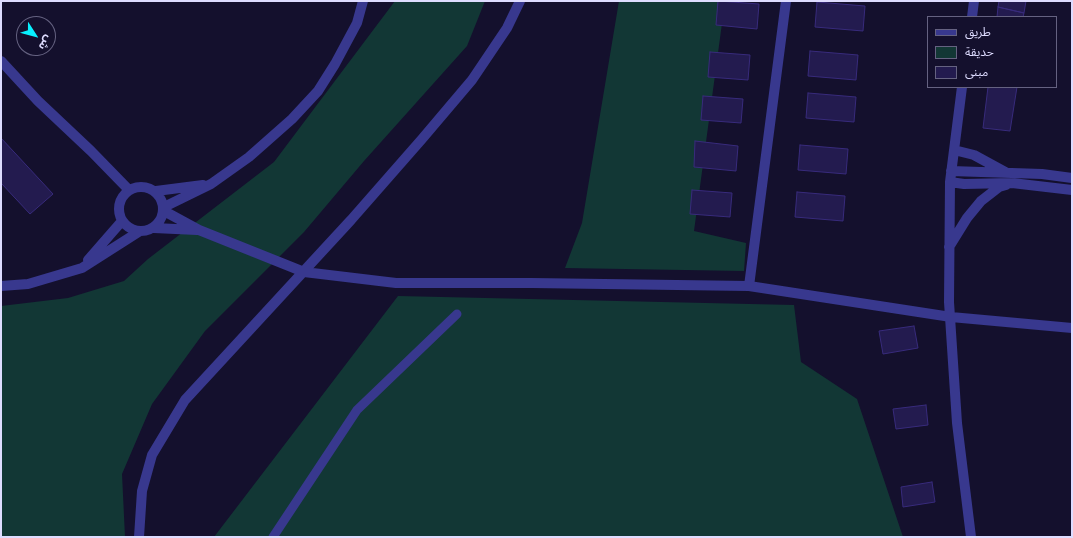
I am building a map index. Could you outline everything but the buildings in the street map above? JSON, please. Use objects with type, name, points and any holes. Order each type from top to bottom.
[{"type":"street","points":[[164,209],[211,184],[254,152],[292,119],[318,91],[335,64],[357,23],[364,1]]},
{"type":"street","points":[[139,537],[142,491],[152,455],[185,400],[356,215],[472,80],[507,28],[520,1]]},
{"type":"street","points":[[750,286],[786,1]]},
{"type":"street","points":[[972,16],[974,1]]},
{"type":"street","points":[[1,61],[38,101],[91,151],[129,190]]},
{"type":"street","points":[[962,88],[950,182],[949,302],[957,423],[971,537]]},
{"type":"street","points":[[954,150],[974,155],[1007,173]]},
{"type":"street","points":[[952,171],[1042,174],[1072,178]]},
{"type":"street","points":[[950,182],[964,184],[1012,183],[1072,190]]},
{"type":"street","points":[[949,247],[967,218],[981,201],[999,187],[1012,183]]},
{"type":"street","points":[[156,191],[211,184]]},
{"type":"street","points":[[154,228],[162,217],[164,209],[162,198],[156,191],[149,187],[135,187],[129,190],[120,201],[119,208],[122,221],[133,230],[147,231],[154,228],[199,230]]},
{"type":"street","points":[[164,209],[199,230],[304,272],[396,283],[750,286],[951,317],[1072,328]]},
{"type":"street","points":[[82,268],[122,221]]},
{"type":"street","points":[[1,286],[28,284],[82,268],[140,231]]},
{"type":"lane","points":[[273,537],[357,410],[457,314]]},
{"type":"green space","points":[[395,1],[485,1],[467,46],[364,161],[304,232],[205,331],[152,404],[122,474],[125,537],[1,537],[1,306],[68,298],[124,281],[148,259],[274,162]]},
{"type":"green space","points":[[619,1],[725,1],[694,231],[746,243],[744,271],[565,268],[582,223]]},
{"type":"green space","points":[[398,296],[794,305],[801,362],[857,399],[903,537],[214,537]]}]
